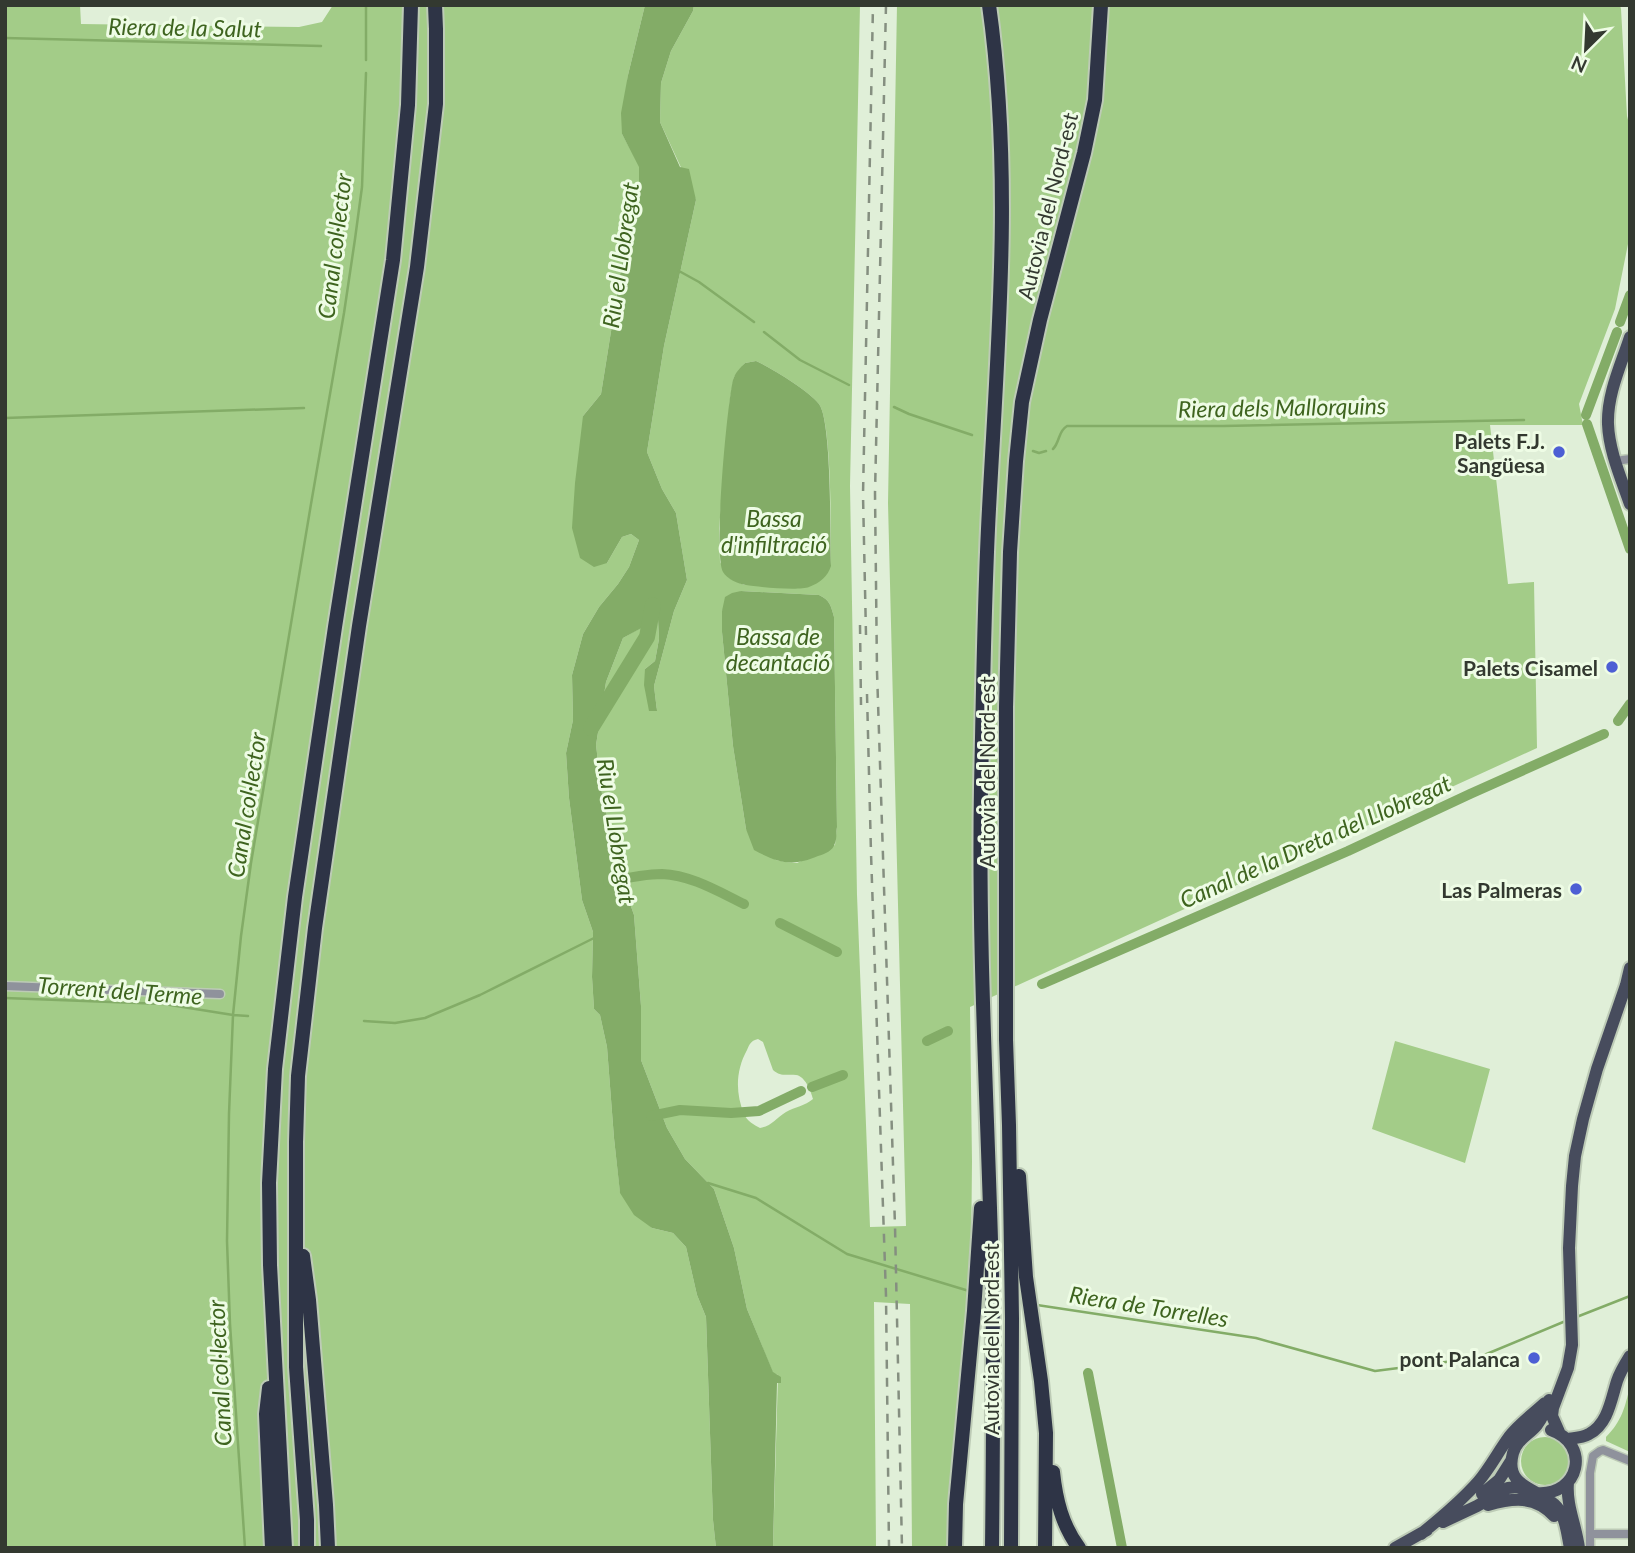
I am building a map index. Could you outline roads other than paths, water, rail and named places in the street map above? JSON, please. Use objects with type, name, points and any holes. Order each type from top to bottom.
[{"type":"highway","points":[[285,1548],[270,1265],[269,1183],[275,1069],[299,871],[393,260],[408,105],[411,5]]},
{"type":"highway","points":[[307,1548],[296,1367],[298,1076],[315,928],[359,626],[417,267],[436,104],[437,5]]},
{"type":"highway","name":"Autovia del Nord-est","points":[[989,5],[1001,127],[1003,206],[999,342],[989,510],[981,790],[989,1187],[982,1204],[985,1269],[993,1315],[992,1548]]},
{"type":"highway","name":"Autovia del Nord-est","points":[[1011,1548],[1012,1318],[1006,1040],[1006,707],[1010,552],[1022,402],[1095,100],[1101,5]]},
{"type":"highway","points":[[1009,1125],[1019,1175],[1026,1277],[1046,1433],[1045,1548]]},
{"type":"highway","points":[[295,1207],[309,1300],[328,1548]]},
{"type":"highway","points":[[955,1548],[956,1504],[975,1311],[985,1269]]},
{"type":"highway","points":[[272,1548],[266,1414],[274,1349]]},
{"type":"highway","points":[[1046,1433],[1060,1511],[1070,1536],[1079,1548]]},
{"type":"highway","points":[[326,1506],[334,1548]]},
{"type":"main road","points":[[1630,337],[1609,408],[1609,430],[1615,461],[1630,504]]},
{"type":"main road","points":[[1576,1464],[1574,1449],[1552,1416],[1572,1345],[1570,1216],[1575,1156],[1594,1078],[1630,968]]},
{"type":"main road","points":[[1530,1432],[1543,1429],[1563,1436],[1582,1437],[1591,1433],[1608,1411],[1618,1379],[1630,1356]]},
{"type":"main road","points":[[1454,1516],[1493,1487],[1504,1475],[1518,1441],[1542,1419],[1570,1359]]},
{"type":"main road","points":[[1395,1548],[1508,1488],[1550,1493],[1568,1483],[1586,1446],[1611,1420],[1630,1369]]},
{"type":"main road","points":[[1421,1534],[1478,1482],[1509,1437],[1550,1399]]},
{"type":"main road","points":[[1511,1461],[1517,1480],[1555,1505],[1560,1512],[1570,1548]]},
{"type":"main road","points":[[1568,1483],[1568,1501],[1579,1548]]},
{"type":"main road","points":[[1454,1516],[1505,1500],[1524,1499],[1548,1509],[1567,1531]]},
{"type":"street","points":[[1615,461],[1630,459]]},
{"type":"street","points":[[5,986],[220,994]]},
{"type":"street","points":[[1590,1548],[1593,1456],[1604,1450],[1630,1461]]},
{"type":"street","points":[[1590,1532],[1595,1535],[1630,1534]]},
{"type":"water","points":[[645,5],[694,5],[671,51],[661,83],[660,122],[680,167],[689,169],[696,200],[664,346],[647,452],[662,489],[676,513],[687,580],[674,611],[654,686],[657,711],[649,711],[644,685],[645,669],[655,661],[659,639],[658,619],[623,638],[606,682],[596,745],[602,794],[622,881],[634,915],[641,1006],[641,1060],[667,1128],[685,1159],[714,1189],[734,1248],[747,1309],[773,1372],[781,1377],[781,1383],[777,1383],[773,1548],[716,1548],[706,1317],[697,1295],[686,1247],[673,1233],[652,1228],[634,1215],[620,1193],[607,1047],[600,1015],[594,1009],[593,932],[582,900],[569,798],[566,753],[573,720],[572,675],[583,634],[629,567],[639,540],[631,534],[622,537],[607,563],[594,567],[580,558],[572,528],[583,416],[601,394],[621,269],[639,185],[639,167],[622,134],[621,113]]},
{"type":"water","name":"Bassa d'infiltració","points":[[756,361],[807,392],[819,404],[823,415],[828,455],[831,566],[820,581],[804,588],[769,588],[740,584],[725,575],[720,560],[722,479],[733,380],[745,363]]},
{"type":"water","name":"Bassa de decantació","points":[[741,591],[819,595],[830,604],[834,617],[836,840],[828,852],[801,862],[778,861],[754,850],[746,829],[733,746],[722,632],[725,597]]},
{"type":"waterway","name":"Canal col·lector","points":[[366,5],[366,60]]},
{"type":"waterway","name":"Riera de la Salut","points":[[5,38],[321,46]]},
{"type":"waterway","name":"Canal col·lector","points":[[245,1548],[227,1241],[233,1015],[251,863],[355,239],[362,187],[366,73]]},
{"type":"waterway","name":"Riera dels Mallorquins","points":[[679,271],[699,282],[754,322]]},
{"type":"waterway","name":"Canal de la Dreta del Llobregat","points":[[1620,322],[1630,295]]},
{"type":"waterway","name":"Riera dels Mallorquins","points":[[764,332],[800,360],[849,385]]},
{"type":"waterway","name":"Canal de la Dreta del Llobregat","points":[[1586,415],[1617,332]]},
{"type":"waterway","name":"Riera dels Mallorquins","points":[[894,407],[972,435]]},
{"type":"waterway","points":[[5,418],[304,408]]},
{"type":"waterway","name":"Riera dels Mallorquins","points":[[1053,449],[1067,426],[1524,420]]},
{"type":"waterway","name":"Canal de la Dreta del Llobregat","points":[[1587,424],[1630,549]]},
{"type":"waterway","name":"Riera dels Mallorquins","points":[[1033,451],[1046,451]]},
{"type":"waterway","name":"Riu el Llobregat","points":[[591,728],[647,637],[653,605]]},
{"type":"waterway","name":"Canal de la Dreta del Llobregat","points":[[1618,721],[1630,704]]},
{"type":"waterway","name":"Canal de la Dreta del Llobregat","points":[[1042,984],[1348,851],[1604,734]]},
{"type":"waterway","name":"Canal de la Dreta del Llobregat","points":[[608,882],[648,875],[673,875],[704,885],[744,904]]},
{"type":"waterway","name":"Canal de la Dreta del Llobregat","points":[[780,923],[837,952]]},
{"type":"waterway","points":[[364,1021],[395,1023],[425,1018],[480,995],[594,938]]},
{"type":"waterway","name":"Torrent del Terme","points":[[5,998],[164,1004],[248,1016]]},
{"type":"waterway","name":"Canal de la Dreta del Llobregat","points":[[927,1041],[948,1031]]},
{"type":"waterway","name":"Canal de la Dreta del Llobregat","points":[[812,1087],[843,1075]]},
{"type":"waterway","name":"Canal de la Dreta del Llobregat","points":[[651,1116],[680,1110],[731,1113],[759,1111],[801,1091]]},
{"type":"waterway","name":"Riera de Torrelles","points":[[708,1183],[756,1198],[847,1254],[969,1291]]},
{"type":"waterway","name":"Riera de Torrelles","points":[[1574,1318],[1630,1296]]},
{"type":"waterway","name":"Riera de Torrelles","points":[[1037,1305],[1256,1338],[1375,1371],[1477,1358],[1568,1320]]},
{"type":"waterway","points":[[1088,1373],[1122,1548]]},
{"type":"railway","points":[[866,635],[863,495],[873,5]]},
{"type":"railway","points":[[886,5],[875,493],[877,671],[895,1226],[902,1548]]},
{"type":"railway","points":[[860,625],[861,705]]},
{"type":"railway","points":[[867,694],[886,1296],[889,1548]]},
{"type":"place","name":"Palets F.J. Sangüesa","points":[[1559,452]]},
{"type":"place","name":"Palets Cisamel","points":[[1612,667]]},
{"type":"place","name":"Las Palmeras","points":[[1576,889]]},
{"type":"place","name":"pont Palanca","points":[[1534,1358]]}]
